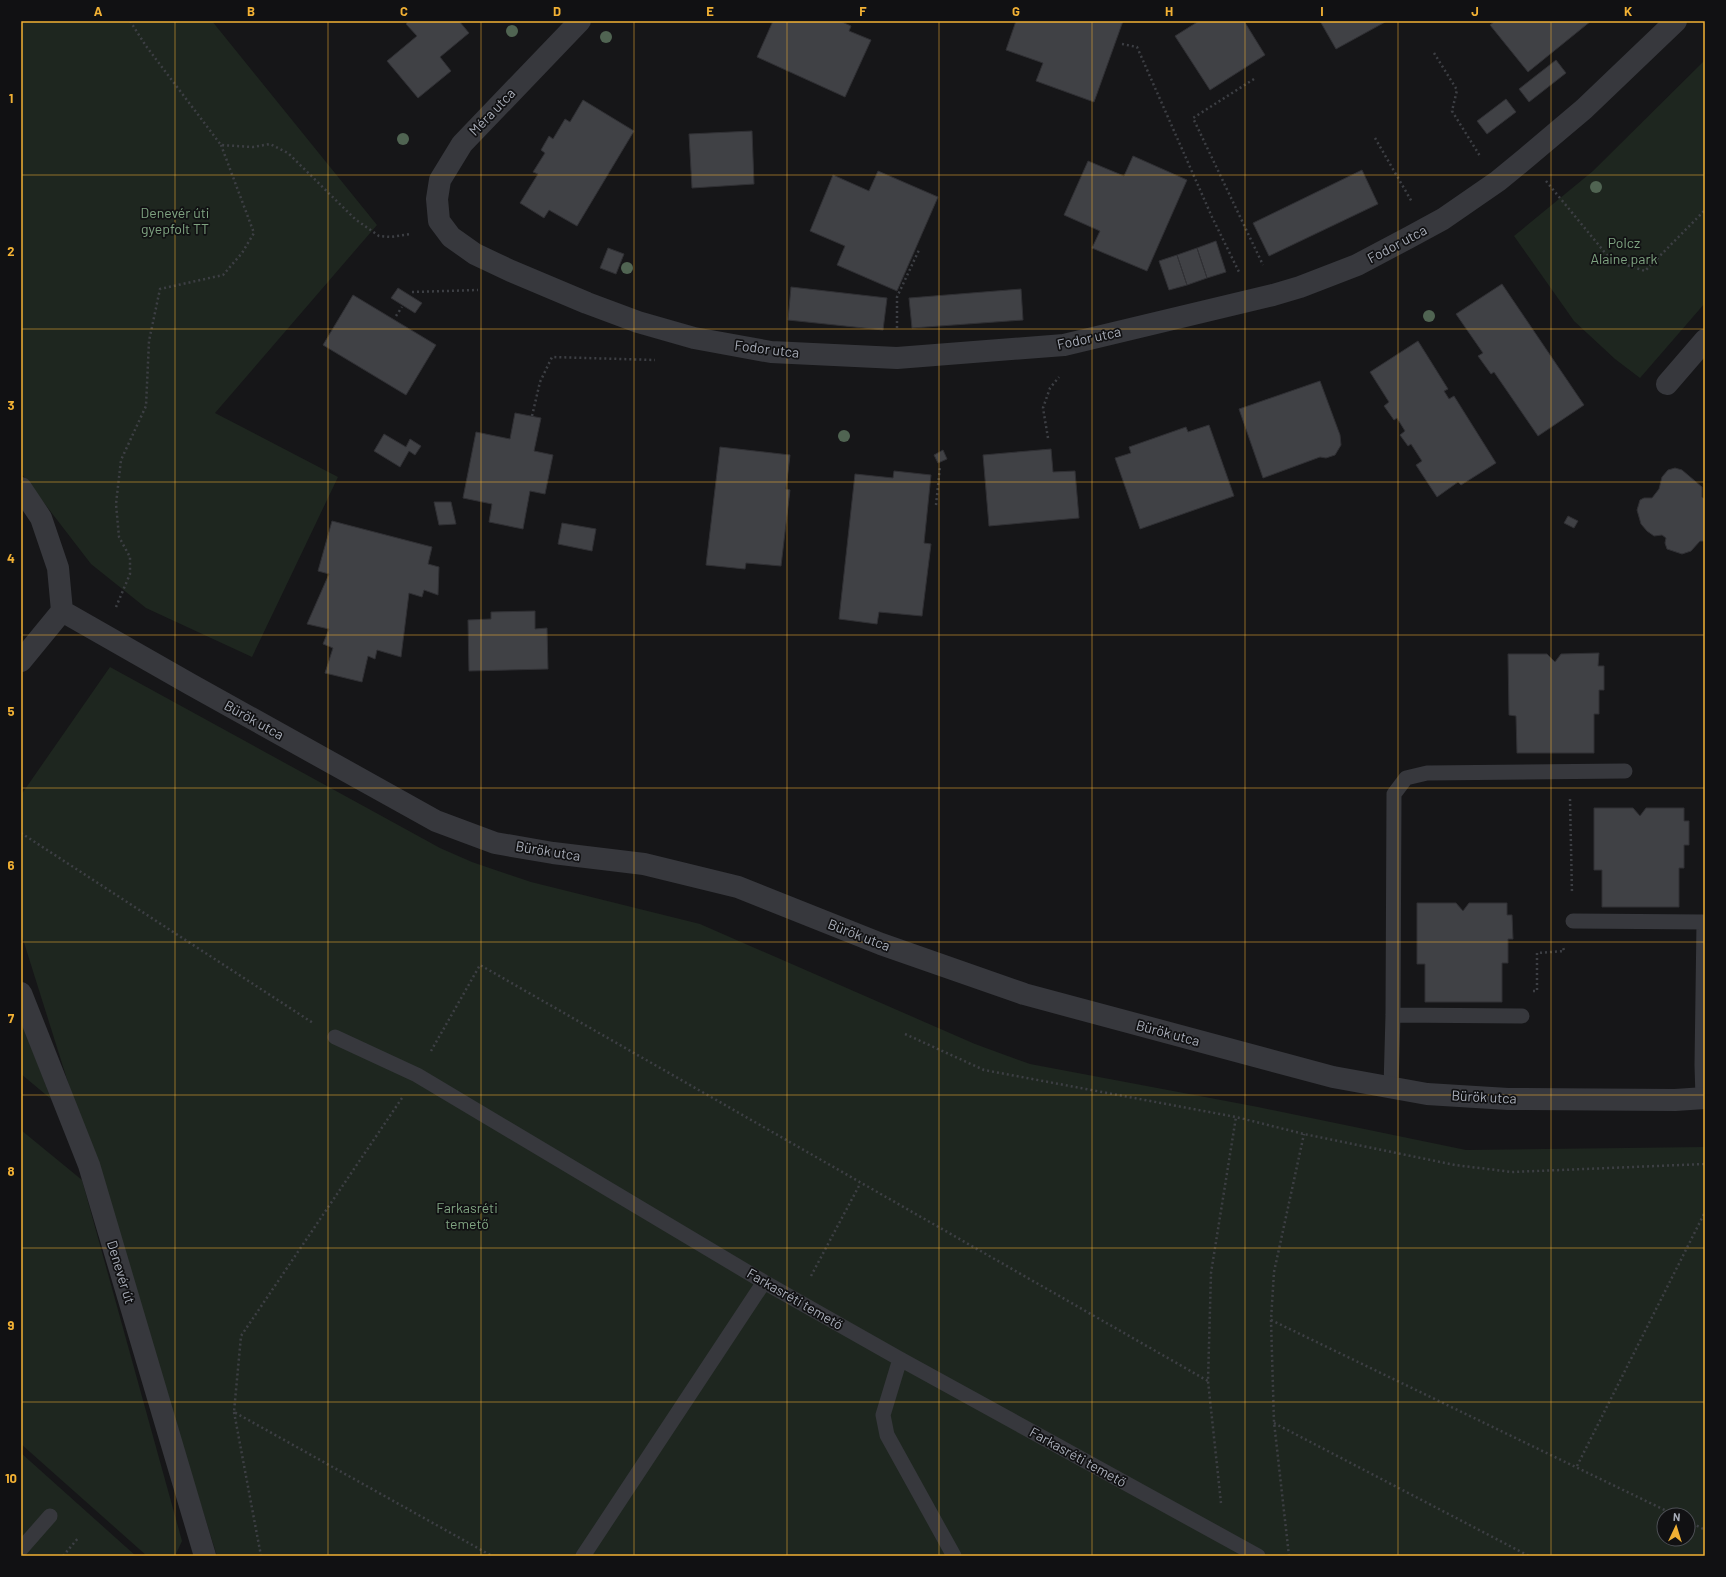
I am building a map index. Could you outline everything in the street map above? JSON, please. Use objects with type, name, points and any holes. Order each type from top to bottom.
[{"type":"street","name":"Méra utca","points":[[439,221],[438,199],[440,180],[462,144],[580,21]]},
{"type":"street","name":"Fodor utca","points":[[439,221],[451,237],[475,254],[511,272],[586,303],[638,322],[694,338],[771,352],[897,358],[1000,351],[1077,342],[1274,295],[1325,279],[1357,265],[1429,227],[1498,181],[1526,158],[1584,109],[1676,21]]},
{"type":"street","points":[[1666,384],[1705,340]]},
{"type":"street","points":[[21,488],[40,518],[58,568],[62,611],[21,661]]},
{"type":"street","name":"Bürök utca","points":[[62,611],[436,821],[495,843],[554,853],[644,864],[738,887],[881,944],[1024,994],[1333,1077],[1427,1094],[1508,1099],[1675,1100],[1704,1098]]},
{"type":"street","name":"Denevér út","points":[[21,993],[89,1165],[205,1556]]},
{"type":"lane","points":[[1391,1087],[1393,1015],[1394,794],[1406,778],[1427,773],[1625,771]]},
{"type":"lane","points":[[1573,921],[1704,922],[1702,1065],[1704,1098]]},
{"type":"lane","points":[[1393,1015],[1522,1016]]},
{"type":"lane","name":"Farkasréti temető","points":[[335,1037],[417,1075],[764,1282],[799,1300],[900,1359],[1258,1556]]},
{"type":"lane","points":[[583,1556],[764,1282]]},
{"type":"lane","points":[[900,1359],[884,1415],[887,1435],[954,1556]]},
{"type":"lane","points":[[21,1549],[50,1516]]},
{"type":"path","points":[[104,635],[130,574],[130,557],[119,537],[116,504],[121,460],[146,406],[149,342],[160,289],[223,275],[242,253],[254,233],[221,145],[146,46],[130,21]]},
{"type":"path","points":[[1122,44],[1137,47],[1212,217],[1238,268],[1248,301]]},
{"type":"path","points":[[1434,53],[1458,90],[1452,111],[1472,144],[1498,181]]},
{"type":"path","points":[[1254,79],[1192,118],[1260,259]]},
{"type":"path","points":[[1375,138],[1429,227]]},
{"type":"path","points":[[221,145],[253,147],[270,144],[288,153],[355,219],[379,236],[391,237],[412,234],[439,221]]},
{"type":"path","points":[[1526,158],[1611,260],[1645,271],[1705,210]]},
{"type":"path","points":[[897,358],[897,297],[919,250]]},
{"type":"path","points":[[412,292],[480,290],[511,272]]},
{"type":"path","points":[[396,316],[402,307]]},
{"type":"path","points":[[1048,438],[1044,408],[1050,388],[1077,351],[1077,342]]},
{"type":"path","points":[[532,416],[540,382],[552,357],[660,361]]},
{"type":"path","points":[[936,505],[940,468]]},
{"type":"path","points":[[21,833],[335,1037]]},
{"type":"path","points":[[261,1556],[234,1412],[241,1336],[417,1075],[480,965],[860,1184],[1208,1381]]},
{"type":"path","points":[[905,1034],[984,1070],[1236,1117],[1304,1134],[1455,1165],[1512,1172],[1705,1164]]},
{"type":"path","points":[[1224,1537],[1208,1381],[1211,1273],[1236,1117]]},
{"type":"path","points":[[1289,1556],[1274,1422],[1271,1320],[1274,1272],[1304,1134]]},
{"type":"path","points":[[799,1300],[860,1184]]},
{"type":"path","points":[[1577,1466],[1705,1212]]},
{"type":"path","points":[[1271,1320],[1577,1466],[1659,1507]]},
{"type":"path","points":[[234,1412],[492,1556]]},
{"type":"path","points":[[1274,1422],[1529,1556]]},
{"type":"path","points":[[1696,1525],[1705,1530]]},
{"type":"path","points":[[63,1556],[79,1537]]},
{"type":"green space","name":"Denevér úti gyepfolt TT","points":[[21,21],[212,21],[377,225],[215,413],[338,477],[252,657],[146,608],[91,564],[21,473]]},
{"type":"green space","name":"Polcz Alaine park","points":[[1705,60],[1705,303],[1640,378],[1615,359],[1574,321],[1514,236],[1593,171]]},
{"type":"green space","name":"Farkasréti temető","points":[[110,667],[440,848],[472,862],[531,882],[700,924],[975,1044],[1030,1064],[1258,1107],[1466,1150],[1705,1147],[1705,1556],[217,1556],[21,933],[21,795]]},
{"type":"green space","points":[[21,1020],[51,1099],[21,1074]]},
{"type":"green space","points":[[21,1130],[82,1180],[182,1541],[175,1556],[147,1556],[21,1444]]},
{"type":"green space","points":[[21,1453],[136,1556],[21,1556]]},
{"type":"building","points":[[409,21],[459,21],[469,33],[440,57],[451,71],[418,98],[387,61],[417,36],[406,24]]},
{"type":"building","points":[[773,21],[840,21],[851,26],[849,31],[871,40],[845,97],[757,57]]},
{"type":"building","points":[[1016,21],[1123,21],[1094,102],[1036,81],[1043,63],[1006,50]]},
{"type":"building","points":[[1199,21],[1244,21],[1265,55],[1210,90],[1175,36]]},
{"type":"building","points":[[1320,21],[1387,21],[1336,49]]},
{"type":"building","points":[[1495,21],[1591,21],[1528,72],[1490,25]]},
{"type":"building","points":[[1556,60],[1566,73],[1529,102],[1519,89]]},
{"type":"building","points":[[1506,99],[1516,112],[1487,134],[1477,121]]},
{"type":"building","points":[[583,100],[634,131],[577,226],[549,210],[544,218],[520,203],[538,174],[533,172],[545,153],[541,150],[549,136],[553,139],[565,119],[570,122]]},
{"type":"building","points":[[752,131],[754,184],[692,188],[689,134]]},
{"type":"building","points":[[1133,156],[1187,180],[1147,271],[1092,248],[1100,231],[1064,215],[1088,161],[1124,176]]},
{"type":"building","points":[[1362,170],[1378,204],[1269,256],[1253,223]]},
{"type":"building","points":[[878,171],[938,197],[897,291],[837,265],[845,246],[810,231],[833,175],[869,191]]},
{"type":"building","points":[[1216,241],[1226,272],[1207,278],[1197,248]]},
{"type":"building","points":[[608,248],[624,254],[616,274],[600,268]]},
{"type":"building","points":[[1197,248],[1207,278],[1187,285],[1177,255]]},
{"type":"building","points":[[1177,255],[1187,285],[1169,290],[1159,261]]},
{"type":"building","points":[[1502,284],[1584,405],[1538,436],[1494,372],[1491,374],[1478,356],[1483,353],[1456,314]]},
{"type":"building","points":[[791,287],[887,298],[883,330],[788,320]]},
{"type":"building","points":[[398,288],[422,303],[415,313],[391,298]]},
{"type":"building","points":[[1021,289],[1023,320],[912,328],[909,298]]},
{"type":"building","points":[[353,295],[436,345],[406,395],[323,345]]},
{"type":"building","points":[[1418,341],[1448,389],[1444,391],[1449,399],[1454,396],[1496,463],[1461,485],[1458,482],[1437,497],[1416,465],[1422,461],[1411,444],[1408,446],[1400,435],[1405,431],[1397,418],[1394,420],[1384,406],[1389,402],[1370,372]]},
{"type":"building","points":[[1320,381],[1340,435],[1341,445],[1335,455],[1326,458],[1320,457],[1263,478],[1239,409]]},
{"type":"building","points":[[515,413],[541,418],[534,451],[553,455],[545,494],[530,491],[523,529],[489,522],[492,504],[463,498],[476,432],[510,439]]},
{"type":"building","points":[[1209,425],[1234,496],[1140,529],[1115,458],[1131,453],[1129,447],[1186,427],[1188,432]]},
{"type":"building","points":[[384,434],[406,447],[410,439],[421,446],[415,455],[409,451],[400,467],[374,451]]},
{"type":"building","points":[[720,447],[790,455],[786,489],[790,490],[781,566],[746,563],[745,569],[706,565]]},
{"type":"building","points":[[1051,449],[1053,472],[1075,471],[1079,518],[989,526],[983,455]]},
{"type":"building","points":[[943,450],[947,459],[938,463],[934,455]]},
{"type":"building","points":[[1675,468],[1682,470],[1702,487],[1702,497],[1705,500],[1705,541],[1700,541],[1691,551],[1682,554],[1667,549],[1665,543],[1666,538],[1662,535],[1654,536],[1647,531],[1641,524],[1637,510],[1640,500],[1644,498],[1652,498],[1659,489],[1662,477],[1668,470]]},
{"type":"building","points":[[894,471],[931,475],[924,543],[931,544],[922,616],[879,612],[877,624],[839,619],[855,474],[893,478]]},
{"type":"building","points":[[434,502],[451,502],[456,524],[439,525]]},
{"type":"building","points":[[1568,516],[1578,521],[1574,528],[1564,523]]},
{"type":"building","points":[[332,521],[432,547],[428,564],[439,567],[438,595],[424,590],[422,597],[409,593],[401,657],[377,650],[375,659],[368,656],[362,682],[325,673],[333,648],[323,644],[329,629],[307,624],[329,574],[318,571]]},
{"type":"building","points":[[562,523],[596,529],[592,551],[558,544]]},
{"type":"building","points":[[535,611],[535,629],[547,628],[548,669],[469,671],[468,620],[491,619],[491,612]]},
{"type":"building","points":[[1599,653],[1598,666],[1604,666],[1604,690],[1599,690],[1599,714],[1594,714],[1594,753],[1517,753],[1516,716],[1509,715],[1508,654],[1547,654],[1555,662],[1561,654]]},
{"type":"building","points":[[1594,808],[1633,808],[1640,816],[1646,808],[1684,808],[1684,821],[1689,821],[1689,845],[1684,845],[1684,868],[1679,868],[1679,907],[1602,907],[1602,870],[1594,870]]},
{"type":"building","points":[[1417,903],[1456,903],[1463,911],[1469,903],[1507,903],[1507,915],[1512,915],[1513,939],[1508,939],[1508,963],[1502,963],[1502,1002],[1425,1002],[1425,964],[1417,964]]}]
